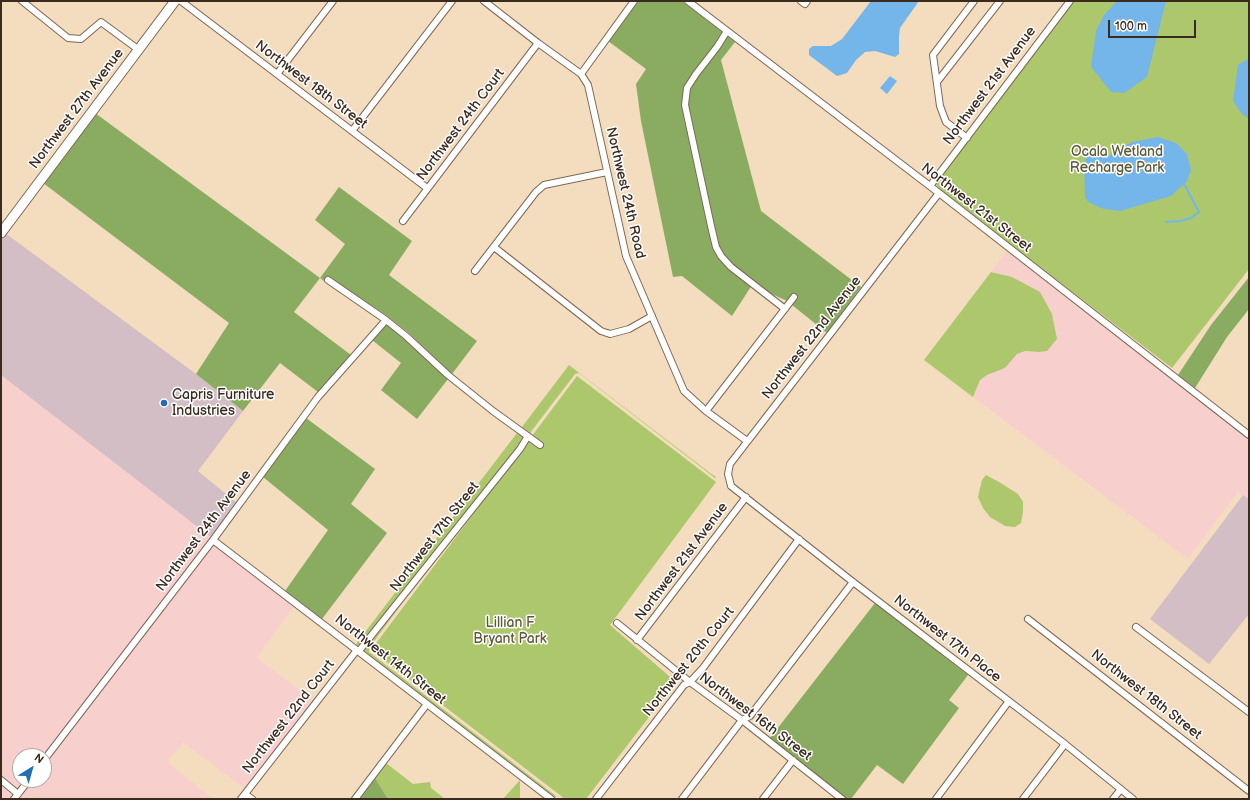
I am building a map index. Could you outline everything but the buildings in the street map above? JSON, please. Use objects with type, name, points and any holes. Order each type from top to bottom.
[{"type":"street","points":[[22,1],[68,38],[81,39],[101,22],[139,50]]},
{"type":"street","name":"Northwest 27th Avenue","points":[[1,233],[175,1]]},
{"type":"street","name":"Northwest 18th Street","points":[[181,1],[427,188]]},
{"type":"street","points":[[277,74],[333,1]]},
{"type":"street","points":[[352,131],[452,1]]},
{"type":"street","points":[[484,1],[580,74],[634,1]]},
{"type":"street","name":"Northwest 21st Street","points":[[688,1],[930,186],[1249,435]]},
{"type":"street","points":[[800,1],[805,4],[807,1]]},
{"type":"street","points":[[967,138],[946,122],[940,106],[933,55],[974,1]]},
{"type":"street","points":[[937,82],[1000,1]]},
{"type":"street","points":[[1061,1],[1069,3]]},
{"type":"street","name":"Northwest 21st Avenue","points":[[930,186],[1069,3]]},
{"type":"street","points":[[727,31],[687,88],[685,105],[718,252],[731,267],[785,309]]},
{"type":"street","name":"Northwest 24th Court","points":[[403,221],[538,43]]},
{"type":"street","name":"Northwest 24th Road","points":[[580,74],[588,85],[626,256],[684,391],[706,411],[747,441]]},
{"type":"street","points":[[475,272],[536,192],[544,186],[607,172]]},
{"type":"street","name":"Northwest 22nd Avenue","points":[[746,497],[731,486],[728,474],[730,464],[939,193]]},
{"type":"street","points":[[494,246],[601,331],[610,334],[629,329],[652,316]]},
{"type":"street","points":[[328,280],[386,320],[406,336],[448,375],[493,411],[540,445]]},
{"type":"street","points":[[706,411],[794,297]]},
{"type":"street","name":"Northwest 24th Avenue","points":[[52,750],[213,540],[318,397],[386,320]]},
{"type":"street","name":"Northwest 17th Street","points":[[358,650],[520,449],[528,436]]},
{"type":"street","name":"Northwest 21st Avenue","points":[[638,640],[746,497]]},
{"type":"street","name":"Northwest 17th Place","points":[[746,497],[853,582],[1065,744],[1133,799]]},
{"type":"street","name":"Northwest 20th Court","points":[[596,799],[684,685],[690,682],[703,668],[799,539]]},
{"type":"street","name":"Northwest 14th Street","points":[[213,540],[551,799]]},
{"type":"street","points":[[682,799],[742,720],[750,716],[853,582]]},
{"type":"street","name":"Northwest 18th Street","points":[[1028,619],[1249,791]]},
{"type":"street","name":"Northwest 16th Street","points":[[617,623],[690,682],[742,720],[842,799]]},
{"type":"street","points":[[1136,627],[1249,712]]},
{"type":"street","name":"Northwest 22nd Court","points":[[243,796],[358,650]]},
{"type":"street","points":[[936,799],[1009,702]]},
{"type":"street","points":[[355,799],[427,704]]},
{"type":"street","points":[[1023,799],[1065,744]]},
{"type":"street","points":[[763,799],[793,760]]},
{"type":"street","points":[[1,780],[16,797],[22,788]]},
{"type":"street","points":[[1113,799],[1121,789]]},
{"type":"street","points":[[243,796],[252,799]]},
{"type":"shaded area","points":[[5,233],[196,374],[243,411],[198,471],[237,503],[212,538],[1,375],[1,238]]},
{"type":"shaded area","points":[[1007,251],[1249,439],[1249,499],[1238,492],[1188,559],[973,397],[980,380],[987,375],[1005,368],[1017,354],[1025,351],[1039,352],[1012,277],[991,272]]},
{"type":"shaded area","points":[[1,375],[212,538],[49,748],[12,748],[12,784],[1,775]]},
{"type":"shaded area","points":[[1243,495],[1249,499],[1249,614],[1209,664],[1150,619]]},
{"type":"shaded area","points":[[214,545],[294,606],[257,658],[313,700],[245,789],[183,742],[167,762],[213,799],[18,799],[26,788],[52,788],[52,755]]},
{"type":"shaded area","points":[[1,784],[13,795],[10,799],[1,799]]},
{"type":"green space","points":[[637,1],[682,1],[735,42],[721,60],[761,211],[861,287],[827,333],[787,301],[752,285],[732,316],[682,276],[673,277],[641,121],[636,84],[646,69],[608,41]]},
{"type":"green space","name":"Ocala Wetland Recharge Park","points":[[1074,1],[1249,1],[1249,269],[1172,368],[986,226],[936,184],[939,177]]},
{"type":"green space","points":[[95,113],[320,278],[294,312],[351,355],[318,392],[280,363],[243,411],[196,374],[229,323],[43,183]]},
{"type":"green space","points":[[339,187],[412,241],[389,275],[477,341],[452,374],[409,333],[386,315],[327,276],[324,281],[320,278],[345,244],[315,220]]},
{"type":"green space","points":[[991,272],[1012,277],[1040,292],[1052,314],[1057,339],[1047,351],[1025,351],[1017,354],[1005,368],[987,375],[980,380],[973,397],[924,360]]},
{"type":"green space","points":[[1249,277],[1249,309],[1227,337],[1195,388],[1178,375],[1211,325]]},
{"type":"green space","points":[[386,324],[448,379],[417,419],[381,390],[401,363],[372,340]]},
{"type":"green space","points":[[569,365],[716,477],[715,478],[579,373],[575,374],[530,433],[522,427]]},
{"type":"green space","name":"Lillian F Bryant Park","points":[[577,376],[716,482],[610,625],[676,682],[586,799],[565,799],[371,650]]},
{"type":"green space","points":[[306,418],[375,469],[351,504],[387,533],[322,619],[285,591],[328,530],[263,477]]},
{"type":"green space","points":[[517,433],[524,437],[518,447],[359,647],[356,644]]},
{"type":"green space","points":[[986,475],[1018,494],[1023,502],[1021,523],[1015,527],[1005,526],[990,517],[983,508],[978,497],[982,480]]},
{"type":"green space","points":[[404,601],[369,648],[369,652],[556,796],[555,798],[364,651]]},
{"type":"green space","points":[[875,603],[968,675],[949,700],[959,708],[903,784],[877,765],[851,799],[847,799],[770,738]]},
{"type":"green space","points":[[386,763],[413,784],[430,782],[431,788],[445,799],[388,799],[375,778]]},
{"type":"green space","points":[[375,778],[388,799],[359,799]]},
{"type":"green space","points":[[520,780],[520,799],[503,799]]},
{"type":"water","points":[[871,1],[919,1],[900,28],[899,54],[895,57],[875,51],[865,52],[856,60],[847,73],[837,76],[809,55],[809,49],[813,46],[831,46],[842,39]]},
{"type":"water","points":[[1117,1],[1166,1],[1147,77],[1124,93],[1111,92],[1091,67],[1096,31],[1104,15]]},
{"type":"water","points":[[1249,58],[1249,119],[1242,114],[1233,101],[1238,65]]},
{"type":"water","points":[[890,76],[897,81],[887,94],[880,88]]},
{"type":"water","points":[[1158,137],[1176,143],[1187,154],[1191,170],[1187,181],[1171,196],[1120,211],[1104,209],[1090,203],[1085,198],[1084,164],[1087,155],[1099,154],[1108,156],[1132,142]]},
{"type":"waterway","points":[[1166,222],[1180,221],[1191,218],[1199,212],[1184,184]]},
{"type":"place","name":"Capris Furniture Industries","points":[[164,403]]}]
